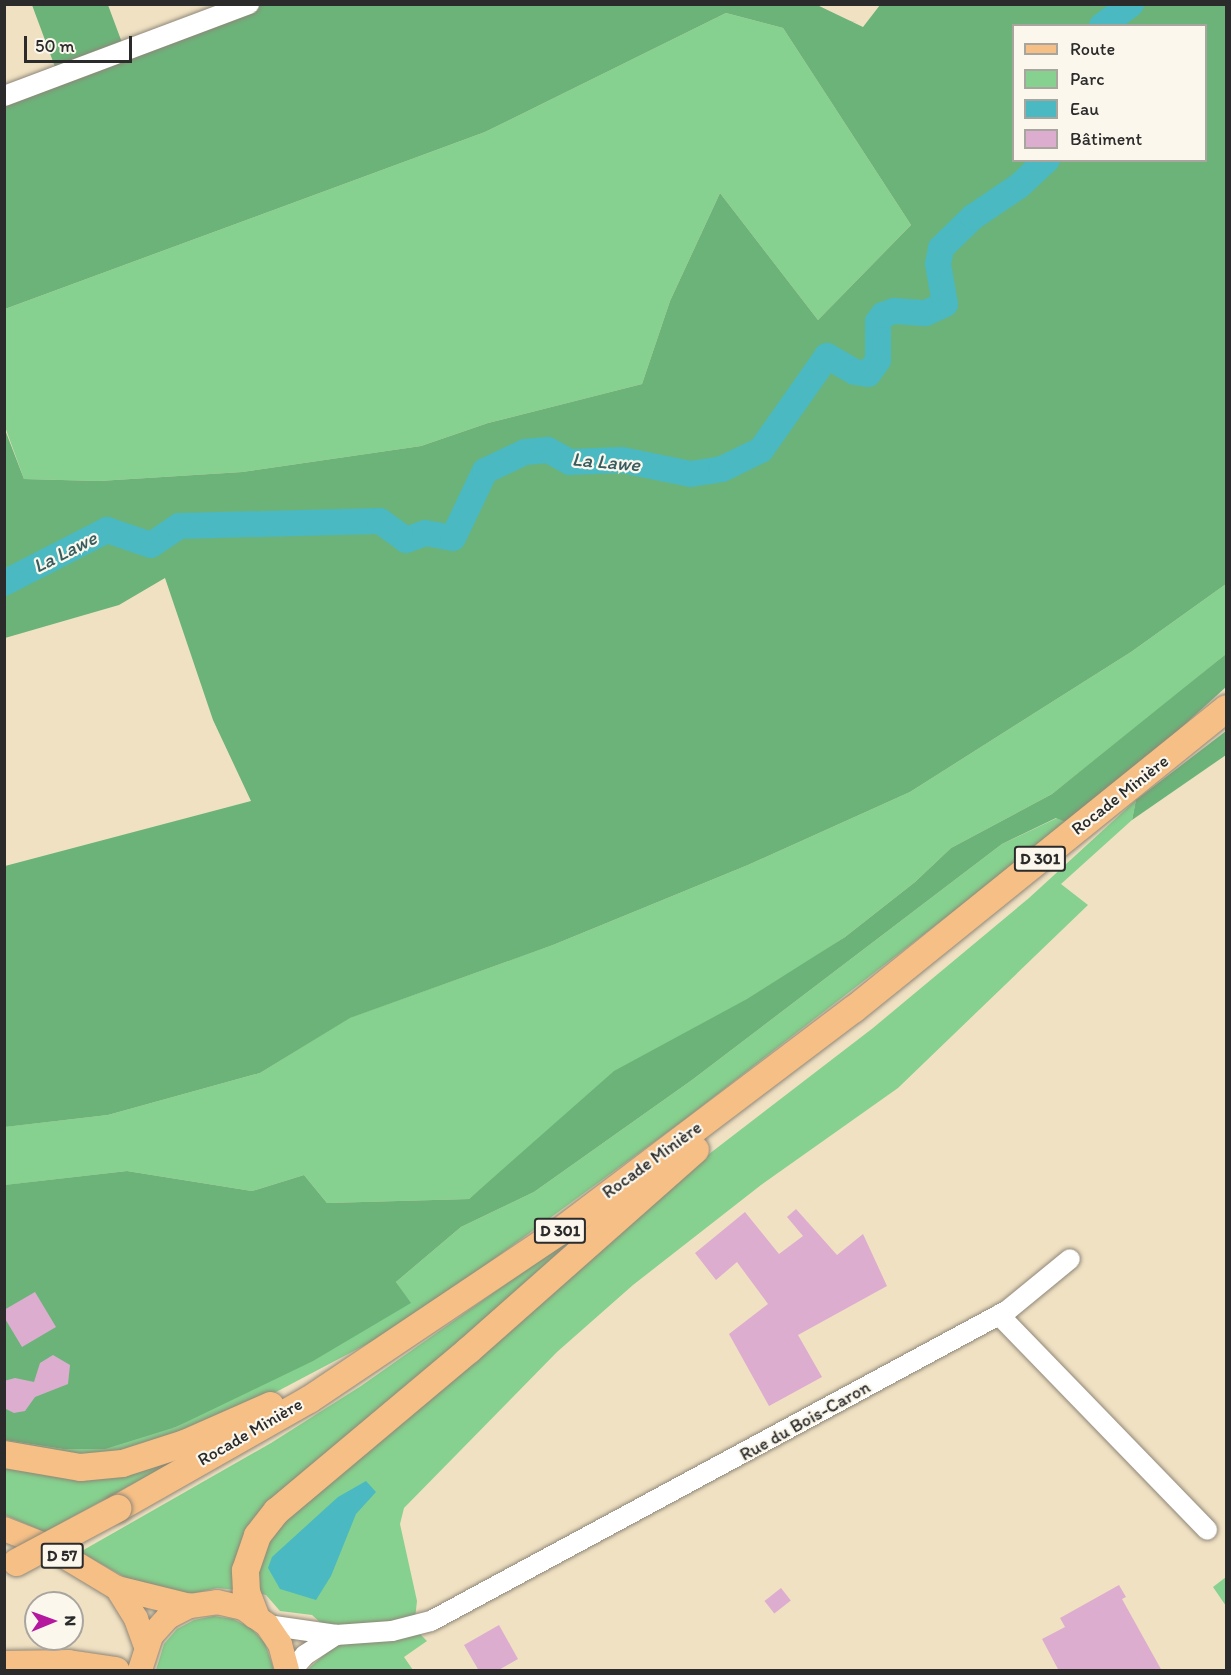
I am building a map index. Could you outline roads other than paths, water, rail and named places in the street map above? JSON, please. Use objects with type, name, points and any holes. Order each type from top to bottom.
[{"type":"highway","name":"Rocade Minière","points":[[10,1565],[272,1421],[367,1361],[559,1232],[853,1009],[1227,708]]},
{"type":"highway","points":[[261,1620],[246,1591],[245,1570],[257,1535],[276,1511],[468,1350],[766,1090],[853,1009]]},
{"type":"highway","points":[[4,1454],[80,1467],[122,1463],[183,1443],[367,1361]]},
{"type":"highway","points":[[4,1664],[68,1663],[115,1671]]},
{"type":"main road","name":"D 57","points":[[4,1529],[47,1546],[117,1588],[190,1606]]},
{"type":"main road","name":"D 57","points":[[117,1588],[136,1618],[146,1647]]},
{"type":"main road","points":[[140,1671],[146,1647],[168,1617],[190,1606],[224,1603],[261,1620],[280,1644],[286,1671]]},
{"type":"street","points":[[4,96],[124,48],[249,4]]},
{"type":"street","name":"Rue du Bois-Caron","points":[[261,1620],[336,1635],[392,1631],[431,1621],[999,1315],[1034,1291],[1070,1258]]},
{"type":"street","points":[[999,1315],[1207,1530]]},
{"type":"street","name":"Rue du Bois-Caron","points":[[292,1671],[305,1655],[336,1635]]},
{"type":"water","points":[[366,1481],[376,1492],[356,1514],[331,1576],[316,1600],[280,1589],[268,1568],[272,1557],[338,1497]]},
{"type":"waterway","name":"La Lawe","points":[[1105,24],[1131,4]]},
{"type":"waterway","name":"La Lawe","points":[[4,583],[107,530],[151,545],[179,526],[380,521],[406,540],[425,533],[453,538],[485,471],[525,452],[548,450],[570,462],[622,460],[691,474],[722,469],[761,450],[827,356],[855,372],[868,374],[878,360],[878,322],[883,315],[894,311],[926,313],[945,304],[938,264],[941,248],[973,217],[1019,186],[1045,162]]}]
